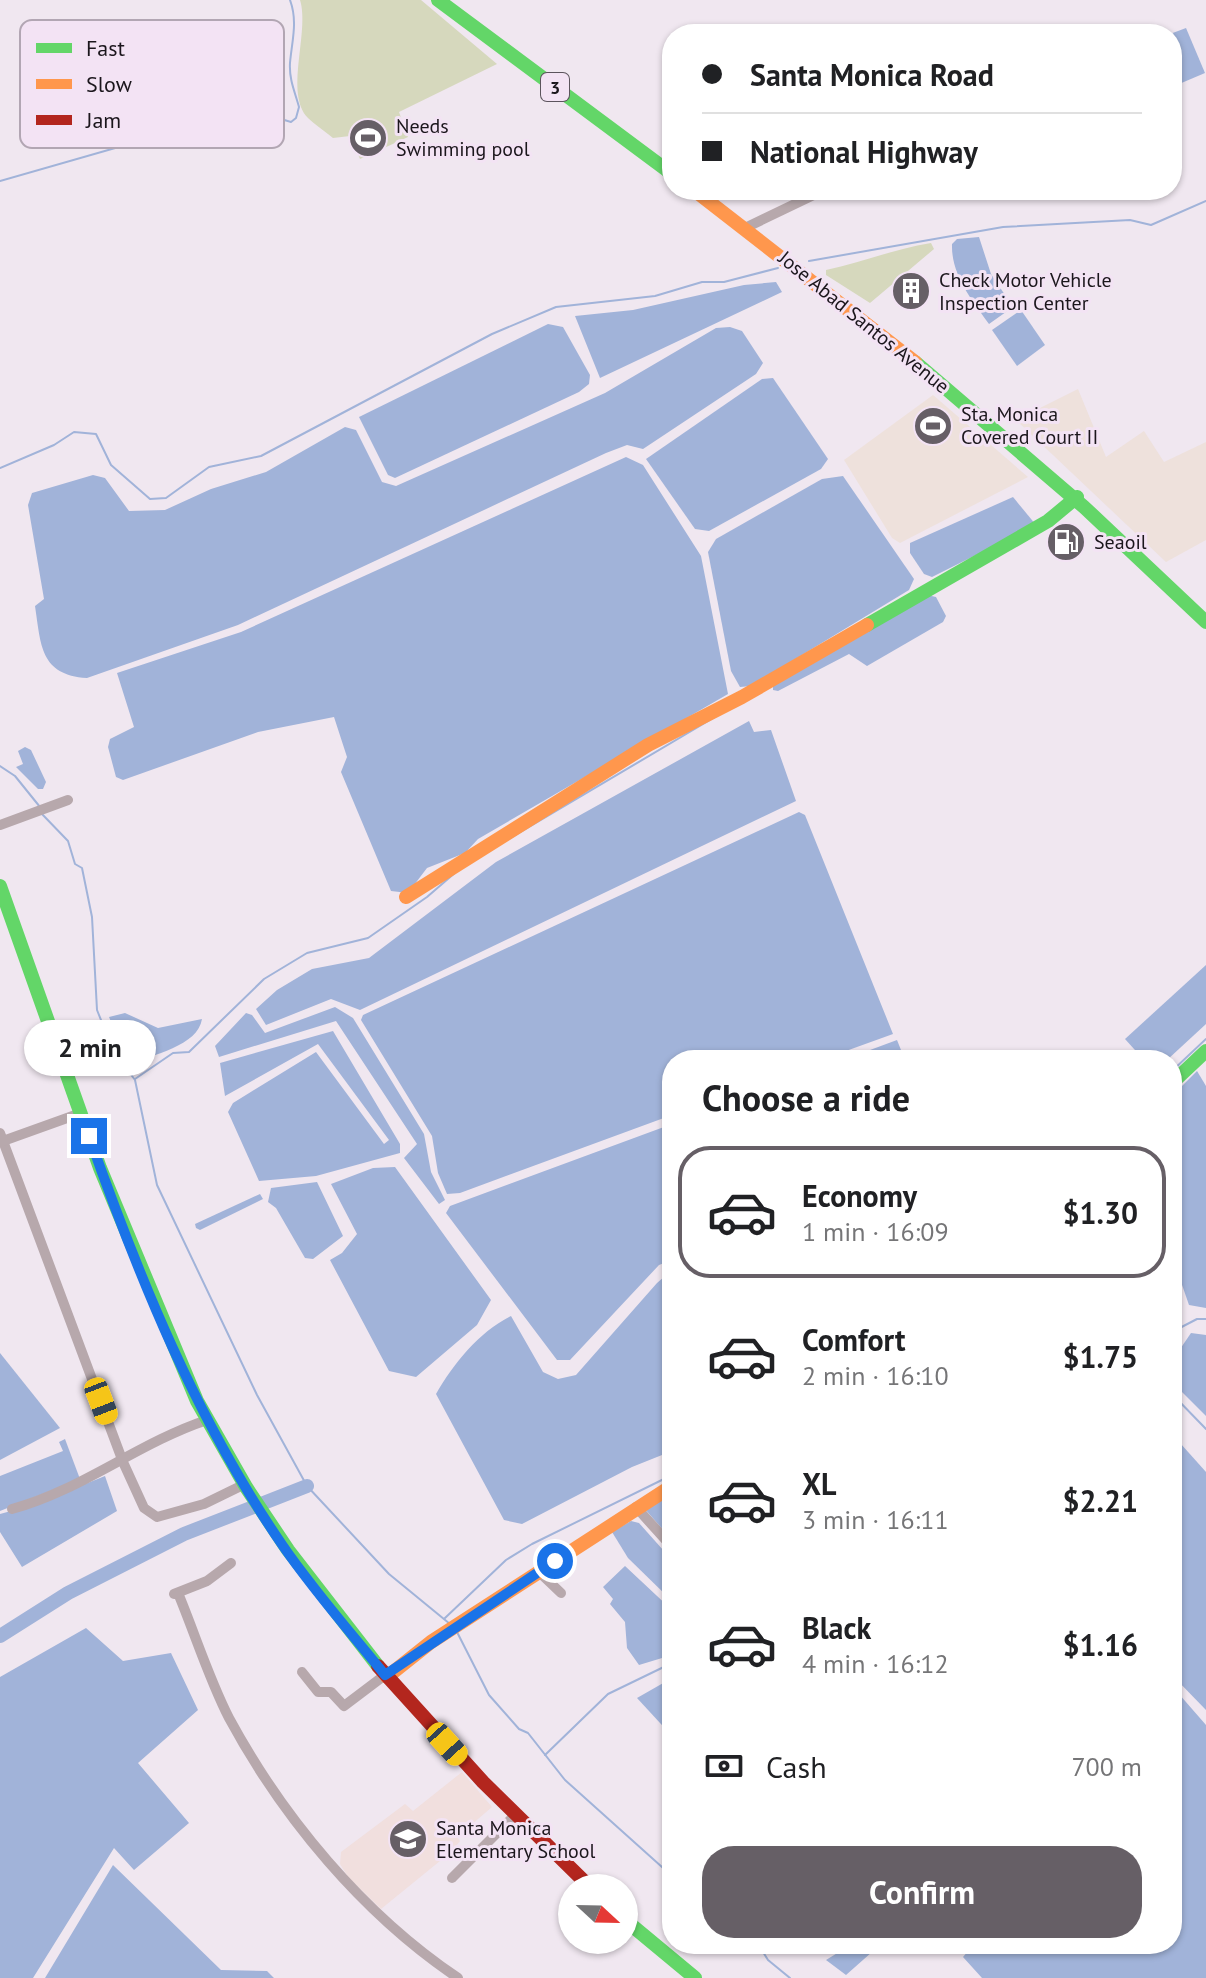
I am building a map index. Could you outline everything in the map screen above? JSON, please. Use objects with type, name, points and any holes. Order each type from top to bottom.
[{"type":"main road","name":"3","points":[[438,0],[662,167]]},
{"type":"main road","name":"Jose Abad Santos Avenue","points":[[707,200],[1077,497],[1206,622]]},
{"type":"main road","points":[[406,897],[483,844],[612,766],[709,710],[742,697],[787,668],[1048,521],[1077,497]]},
{"type":"main road","points":[[0,886],[136,1263],[207,1420],[276,1535],[386,1676],[514,1816],[576,1874]]},
{"type":"main road","points":[[1182,1074],[1206,1051]]},
{"type":"main road","points":[[386,1676],[636,1507],[662,1493]]},
{"type":"main road","points":[[638,1931],[662,1951]]},
{"type":"main road","points":[[666,1954],[695,1978]]},
{"type":"street","points":[[745,228],[803,200]]},
{"type":"street","points":[[0,825],[68,800]]},
{"type":"street","points":[[81,1113],[2,1137],[122,1458],[144,1508],[157,1517],[204,1504],[245,1485]]},
{"type":"street","points":[[12,1509],[103,1473],[122,1458],[207,1420]]},
{"type":"street","points":[[636,1507],[662,1536]]},
{"type":"street","points":[[231,1563],[207,1581],[175,1594],[228,1715],[255,1763],[307,1837],[377,1911],[456,1978]]},
{"type":"street","points":[[539,1572],[561,1593]]},
{"type":"street","points":[[302,1672],[318,1692],[331,1692],[344,1706],[386,1676]]},
{"type":"street","points":[[452,1878],[514,1816]]},
{"type":"shaded area","points":[[1078,389],[1106,457],[1144,431],[1164,462],[1206,442],[1206,540],[1166,562],[1016,420]]},
{"type":"shaded area","points":[[933,395],[1028,477],[900,543],[892,538],[844,460]]},
{"type":"shaded area","name":"Santa Monica Elementary School","points":[[462,1772],[492,1807],[457,1837],[460,1841],[451,1852],[381,1909],[348,1877],[340,1864],[341,1852],[405,1804],[413,1811]]},
{"type":"green space","points":[[300,0],[421,0],[497,64],[399,112],[408,137],[360,159],[350,136],[333,138],[308,118],[301,107],[298,94],[302,28]]},
{"type":"green space","points":[[931,243],[934,249],[870,303],[826,275],[826,270]]},
{"type":"water","points":[[1186,28],[1205,73],[1182,83],[1182,30]]},
{"type":"water","points":[[979,237],[991,274],[1013,307],[989,324],[964,287],[953,255],[952,244],[957,239]]},
{"type":"water","points":[[776,282],[782,292],[600,378],[575,316],[633,310],[744,285]]},
{"type":"water","points":[[1021,310],[1045,345],[1017,366],[992,330]]},
{"type":"water","points":[[548,324],[563,327],[590,375],[589,384],[579,392],[395,478],[388,475],[359,417]]},
{"type":"water","points":[[730,327],[742,331],[763,363],[756,374],[643,449],[627,445],[606,453],[238,625],[87,678],[60,671],[46,656],[35,606],[44,599],[28,505],[32,493],[93,475],[105,478],[129,511],[165,510],[211,489],[266,472],[345,427],[356,430],[382,482],[396,486],[605,393],[716,328]]},
{"type":"water","points":[[773,378],[828,459],[821,469],[709,531],[695,529],[646,459],[762,379]]},
{"type":"water","points":[[626,457],[643,465],[701,556],[728,694],[478,839],[465,853],[427,868],[408,893],[391,891],[341,772],[347,757],[334,717],[258,732],[123,780],[116,777],[108,747],[110,739],[134,727],[117,673],[241,632]]},
{"type":"water","points":[[843,476],[914,579],[909,590],[751,686],[740,687],[731,671],[708,552],[716,539],[822,479]]},
{"type":"water","points":[[1013,497],[1036,525],[932,577],[924,574],[910,553],[910,543]]},
{"type":"water","points":[[927,595],[936,597],[946,616],[943,622],[867,666],[849,654],[778,691],[773,690],[773,684]]},
{"type":"water","points":[[749,721],[754,732],[771,730],[796,801],[360,1010],[331,999],[266,1025],[256,1009],[277,990],[312,969],[369,958],[496,862]]},
{"type":"water","points":[[25,747],[31,750],[46,782],[43,789],[38,789],[16,767],[23,764],[18,751]]},
{"type":"water","points":[[799,812],[805,815],[893,1034],[849,1050],[662,1050],[662,1119],[460,1193],[447,1194],[438,1173],[432,1136],[361,1020],[363,1015]]},
{"type":"water","points":[[1206,965],[1206,1024],[1178,1050],[1135,1050],[1125,1039]]},
{"type":"water","points":[[335,1007],[353,1018],[424,1134],[431,1172],[445,1200],[439,1204],[404,1158],[417,1144],[336,1021],[219,1057],[215,1046],[246,1013],[252,1015],[265,1033]]},
{"type":"water","points":[[125,1013],[158,1028],[202,1019],[199,1028],[183,1043],[129,1064],[109,1017]]},
{"type":"water","points":[[333,1031],[400,1144],[400,1153],[316,1176],[259,1181],[228,1112],[233,1103],[316,1052],[384,1144],[389,1140],[318,1044],[225,1096],[220,1063]]},
{"type":"water","points":[[897,1040],[901,1050],[870,1050]]},
{"type":"water","points":[[1197,1071],[1206,1086],[1206,1308],[1189,1305],[1182,1285],[1182,1086]]},
{"type":"water","points":[[662,1128],[662,1264],[570,1360],[557,1360],[446,1213],[450,1206]]},
{"type":"water","points":[[395,1167],[491,1300],[477,1325],[416,1377],[389,1371],[330,1260],[342,1253],[357,1234],[331,1184],[373,1168]]},
{"type":"water","points":[[317,1182],[343,1236],[313,1259],[305,1258],[276,1208],[268,1202],[271,1188]]},
{"type":"water","points":[[260,1194],[263,1199],[200,1230],[196,1228],[195,1224]]},
{"type":"water","points":[[662,1279],[662,1455],[632,1467],[522,1524],[504,1520],[436,1394],[443,1382],[478,1340],[511,1316],[543,1372],[558,1379],[576,1375]]},
{"type":"water","points":[[1191,1333],[1206,1335],[1206,1416],[1182,1392],[1182,1346]]},
{"type":"water","points":[[0,1353],[60,1428],[0,1460]]},
{"type":"water","points":[[65,1439],[80,1479],[0,1511],[0,1476],[63,1451],[59,1442]]},
{"type":"water","points":[[1182,1445],[1206,1472],[1206,1710],[1182,1685]]},
{"type":"water","points":[[105,1476],[117,1511],[22,1567],[0,1532],[0,1514],[33,1505]]},
{"type":"water","points":[[662,1497],[662,1529],[644,1508]]},
{"type":"water","points":[[631,1521],[639,1523],[662,1549],[662,1591],[628,1558],[612,1532]]},
{"type":"water","points":[[625,1566],[662,1601],[662,1658],[639,1665],[627,1648],[625,1622],[610,1604],[613,1599],[603,1587]]},
{"type":"water","points":[[86,1628],[123,1661],[171,1653],[198,1710],[138,1763],[189,1823],[134,1870],[114,1848],[33,1978],[0,1978],[0,1677]]},
{"type":"water","points":[[662,1684],[662,1725],[637,1698]]},
{"type":"water","points":[[1182,1697],[1206,1725],[1206,1978],[982,1978],[963,1957],[966,1954],[1182,1954]]},
{"type":"water","points":[[113,1865],[221,1970],[267,1971],[274,1978],[45,1978]]},
{"type":"water","points":[[836,1954],[870,1954],[846,1975],[826,1960]]},
{"type":"waterway","points":[[284,120],[291,122],[296,118],[299,107],[290,69],[294,24],[290,0]]},
{"type":"waterway","points":[[0,181],[115,148]]},
{"type":"waterway","points":[[809,261],[1003,227],[1130,220],[1151,225],[1206,201]]},
{"type":"waterway","points":[[0,468],[54,445],[74,432],[96,434],[111,465],[150,499],[166,498],[209,467],[261,456],[492,334],[556,307],[655,296],[702,282],[724,282],[778,268]]},
{"type":"waterway","points":[[505,841],[720,714]]},
{"type":"waterway","points":[[0,766],[15,776],[40,807]]},
{"type":"waterway","points":[[41,813],[68,841],[75,864],[82,868],[92,917],[97,1010],[113,1050],[135,1080],[157,1185],[257,1395],[307,1486],[389,1574],[450,1624]]},
{"type":"waterway","points":[[135,1079],[173,1053],[189,1052],[264,979],[307,953],[368,938],[427,897],[456,872]]},
{"type":"waterway","points":[[1182,1062],[1206,1039]]},
{"type":"waterway","points":[[1182,1327],[1197,1319],[1206,1319]]},
{"type":"waterway","points":[[1182,1404],[1206,1429]]},
{"type":"waterway","points":[[445,1618],[506,1560],[662,1480]]},
{"type":"waterway","points":[[0,1636],[68,1593],[184,1534],[307,1486]]},
{"type":"waterway","points":[[457,1632],[489,1695],[519,1729],[528,1733],[565,1780],[662,1867]]},
{"type":"waterway","points":[[545,1755],[608,1694],[662,1668]]},
{"type":"waterway","points":[[764,1954],[790,1978]]},
{"type":"traffic: fast","points":[[438,0],[662,167]]},
{"type":"traffic: fast","points":[[915,362],[1084,507],[1206,622]]},
{"type":"traffic: fast","points":[[867,625],[1048,521],[1077,497]]},
{"type":"traffic: fast","points":[[0,886],[100,1168],[197,1401],[246,1487],[288,1550],[378,1666]]},
{"type":"traffic: fast","points":[[1182,1074],[1206,1051]]},
{"type":"traffic: fast","points":[[638,1931],[662,1951]]},
{"type":"traffic: fast","points":[[666,1954],[695,1978]]},
{"type":"traffic: slow","points":[[707,200],[915,362]]},
{"type":"traffic: slow","points":[[406,897],[648,745],[742,697],[867,625]]},
{"type":"traffic: slow","points":[[387,1677],[431,1642],[662,1492]]},
{"type":"traffic: jam","points":[[378,1666],[483,1782],[577,1874]]},
{"type":"place","name":"Needs Swimming pool","points":[[368,138]]},
{"type":"place","name":"Check Motor Vehicle Inspection Center","points":[[911,291]]},
{"type":"place","name":"Sta. Monica Covered Court II","points":[[933,426]]},
{"type":"place","name":"Seaoil","points":[[1066,542]]},
{"type":"place","name":"Santa Monica Elementary School","points":[[408,1839]]},
{"type":"route","points":[[89,1136],[136,1263],[207,1420],[285,1548],[387,1677],[431,1642],[555,1561]]}]
